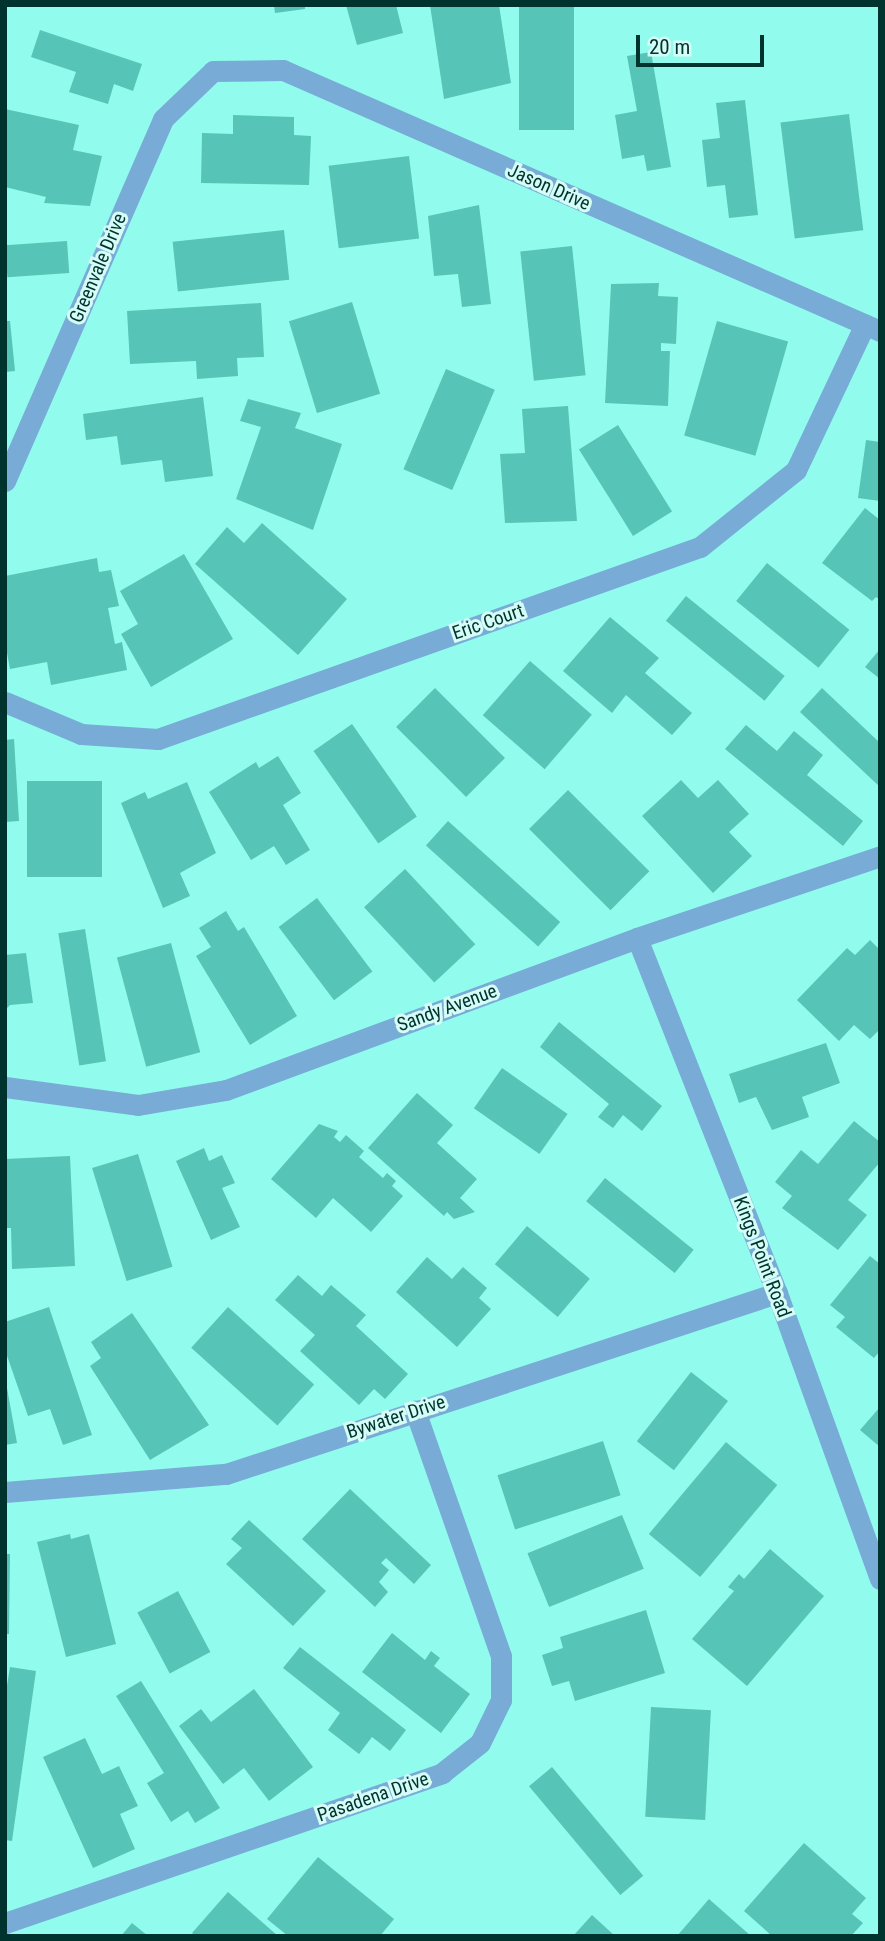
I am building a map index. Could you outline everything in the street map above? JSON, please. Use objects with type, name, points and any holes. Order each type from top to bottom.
[{"type":"street","name":"Jason Drive","points":[[213,71],[283,71],[872,327]]},
{"type":"street","name":"Greenvale Drive","points":[[5,481],[163,119],[213,71]]},
{"type":"street","name":"Eric Court","points":[[5,702],[81,734],[158,739],[700,547],[796,470],[872,327]]},
{"type":"street","name":"Sandy Avenue","points":[[5,1087],[138,1105],[226,1090],[637,939],[880,856]]},
{"type":"street","name":"Kings Point Road","points":[[637,939],[777,1293],[880,1579]]},
{"type":"street","name":"Bywater Drive","points":[[5,1492],[226,1474],[777,1293]]},
{"type":"street","name":"Pasadena Drive","points":[[5,1923],[442,1773],[480,1743],[500,1700],[501,1657],[415,1411]]},
{"type":"building","points":[[274,5],[305,5],[305,9],[275,13]]},
{"type":"building","points":[[346,5],[396,5],[403,33],[357,45]]},
{"type":"building","points":[[430,5],[499,5],[511,83],[444,99]]},
{"type":"building","points":[[519,5],[574,5],[574,130],[519,130]]},
{"type":"building","points":[[40,30],[142,64],[133,91],[114,84],[108,104],[69,92],[76,72],[31,57]]},
{"type":"building","points":[[651,52],[671,167],[647,171],[644,155],[622,159],[615,115],[637,111],[627,56]]},
{"type":"building","points":[[745,100],[758,215],[729,218],[725,185],[707,187],[702,140],[720,138],[716,103]]},
{"type":"building","points":[[5,109],[79,125],[73,150],[102,156],[90,206],[44,203],[46,197],[5,187]]},
{"type":"building","points":[[849,114],[863,230],[795,239],[781,122]]},
{"type":"building","points":[[233,115],[294,117],[294,135],[311,136],[309,185],[201,183],[202,133],[233,134]]},
{"type":"building","points":[[409,156],[419,238],[339,248],[329,166]]},
{"type":"building","points":[[479,205],[491,304],[462,307],[458,274],[434,276],[428,216]]},
{"type":"building","points":[[284,230],[289,280],[178,291],[173,242]]},
{"type":"building","points":[[67,241],[69,273],[7,277],[5,245]]},
{"type":"building","points":[[572,246],[586,375],[534,381],[520,251]]},
{"type":"building","points":[[659,283],[658,296],[678,297],[676,344],[661,343],[661,351],[670,351],[668,406],[605,403],[611,284]]},
{"type":"building","points":[[352,302],[380,394],[317,413],[289,321]]},
{"type":"building","points":[[261,303],[264,357],[237,358],[238,376],[197,379],[196,361],[130,364],[127,311]]},
{"type":"building","points":[[5,321],[10,321],[15,371],[5,372]]},
{"type":"building","points":[[717,321],[788,341],[755,456],[684,435]]},
{"type":"building","points":[[446,369],[495,390],[452,490],[403,469]]},
{"type":"building","points":[[203,397],[213,476],[165,482],[162,460],[121,465],[117,436],[86,440],[83,414]]},
{"type":"building","points":[[248,399],[301,413],[295,428],[342,444],[313,530],[236,499],[261,427],[240,421]]},
{"type":"building","points":[[568,406],[577,521],[505,523],[500,454],[525,453],[522,409]]},
{"type":"building","points":[[618,425],[672,512],[633,536],[579,449]]},
{"type":"building","points":[[866,440],[880,442],[880,501],[858,498]]},
{"type":"building","points":[[865,508],[880,520],[880,600],[876,597],[872,601],[822,563]]},
{"type":"building","points":[[262,523],[347,599],[298,655],[195,564],[227,527],[244,543]]},
{"type":"building","points":[[184,554],[233,639],[151,687],[121,634],[138,624],[120,591]]},
{"type":"building","points":[[97,558],[99,572],[111,570],[119,606],[108,608],[115,644],[122,642],[127,670],[51,685],[47,662],[10,669],[5,642],[5,576]]},
{"type":"building","points":[[767,563],[849,630],[819,668],[736,601]]},
{"type":"building","points":[[686,596],[785,676],[765,701],[666,621]]},
{"type":"building","points":[[610,617],[659,658],[645,673],[692,713],[672,735],[626,695],[612,713],[563,671]]},
{"type":"building","points":[[880,649],[880,679],[865,667]]},
{"type":"building","points":[[530,661],[592,715],[545,769],[483,715]]},
{"type":"building","points":[[435,688],[505,758],[466,797],[396,727]]},
{"type":"building","points":[[822,688],[880,743],[880,787],[800,712]]},
{"type":"building","points":[[352,724],[417,817],[378,844],[313,751]]},
{"type":"building","points":[[746,725],[777,751],[794,731],[823,755],[807,775],[863,821],[843,846],[725,749]]},
{"type":"building","points":[[14,739],[19,821],[5,822],[5,740]]},
{"type":"building","points":[[278,756],[301,793],[283,805],[310,850],[286,865],[274,846],[251,860],[209,792],[256,762],[259,768]]},
{"type":"building","points":[[681,780],[698,798],[718,780],[749,814],[729,832],[752,856],[713,893],[642,816]]},
{"type":"building","points":[[27,781],[102,781],[102,877],[27,877]]},
{"type":"building","points":[[187,782],[216,853],[180,873],[190,896],[163,908],[121,803],[145,792],[148,799]]},
{"type":"building","points":[[568,790],[649,871],[610,910],[529,829]]},
{"type":"building","points":[[448,821],[560,922],[538,947],[426,846]]},
{"type":"building","points":[[405,869],[475,944],[434,983],[364,907]]},
{"type":"building","points":[[317,898],[372,971],[334,1000],[279,927]]},
{"type":"building","points":[[226,911],[238,931],[244,927],[297,1016],[250,1045],[196,956],[211,947],[199,928]]},
{"type":"building","points":[[85,929],[106,1061],[79,1066],[58,933]]},
{"type":"building","points":[[870,940],[880,950],[880,1029],[870,1039],[854,1025],[839,1041],[797,1000],[847,948],[855,955]]},
{"type":"building","points":[[171,943],[200,1052],[146,1067],[117,957]]},
{"type":"building","points":[[26,953],[33,1003],[10,1005],[5,1010],[5,955]]},
{"type":"building","points":[[559,1022],[662,1106],[642,1131],[623,1115],[613,1128],[598,1117],[609,1104],[540,1047]]},
{"type":"building","points":[[826,1043],[840,1083],[802,1097],[809,1117],[772,1130],[756,1097],[739,1103],[729,1074]]},
{"type":"building","points":[[502,1068],[568,1114],[539,1154],[474,1108]]},
{"type":"building","points":[[417,1093],[453,1125],[437,1143],[477,1179],[460,1198],[475,1212],[454,1219],[447,1212],[444,1216],[368,1148]]},
{"type":"building","points":[[854,1121],[880,1142],[880,1162],[848,1200],[867,1215],[838,1250],[782,1208],[792,1196],[775,1182],[801,1150],[818,1164]]},
{"type":"building","points":[[319,1124],[338,1131],[334,1137],[340,1142],[346,1135],[364,1151],[359,1157],[383,1178],[387,1173],[396,1181],[392,1186],[403,1196],[371,1232],[333,1198],[316,1218],[271,1179]]},
{"type":"building","points":[[204,1148],[209,1161],[222,1155],[235,1183],[222,1188],[240,1227],[211,1240],[176,1161]]},
{"type":"building","points":[[138,1154],[172,1267],[127,1281],[92,1168]]},
{"type":"building","points":[[70,1156],[75,1266],[12,1269],[11,1228],[5,1228],[5,1159]]},
{"type":"building","points":[[605,1178],[694,1250],[675,1273],[586,1201]]},
{"type":"building","points":[[527,1226],[590,1279],[558,1317],[495,1264]]},
{"type":"building","points":[[870,1256],[880,1264],[880,1351],[874,1358],[836,1327],[845,1317],[830,1305]]},
{"type":"building","points":[[427,1257],[452,1279],[463,1267],[487,1288],[479,1298],[491,1309],[457,1347],[396,1292]]},
{"type":"building","points":[[298,1275],[322,1296],[331,1285],[366,1315],[356,1326],[408,1374],[385,1399],[374,1389],[359,1405],[300,1351],[315,1335],[275,1300]]},
{"type":"building","points":[[49,1307],[92,1435],[63,1445],[50,1409],[28,1416],[5,1350],[5,1322]]},
{"type":"building","points":[[228,1307],[314,1385],[277,1425],[191,1348]]},
{"type":"building","points":[[132,1313],[209,1425],[150,1460],[90,1366],[101,1358],[91,1342]]},
{"type":"building","points":[[691,1372],[728,1401],[674,1470],[637,1441]]},
{"type":"building","points":[[7,1388],[17,1443],[5,1445],[5,1389]]},
{"type":"building","points":[[880,1407],[880,1447],[860,1430]]},
{"type":"building","points":[[603,1441],[621,1495],[515,1530],[497,1475]]},
{"type":"building","points":[[726,1442],[777,1485],[700,1577],[649,1534]]},
{"type":"building","points":[[350,1489],[431,1565],[414,1584],[386,1558],[381,1563],[389,1570],[379,1582],[388,1592],[375,1607],[302,1539]]},
{"type":"building","points":[[622,1515],[644,1569],[549,1607],[527,1553]]},
{"type":"building","points":[[249,1520],[326,1591],[293,1626],[226,1564],[242,1548],[231,1539]]},
{"type":"building","points":[[70,1534],[71,1539],[89,1534],[116,1644],[66,1657],[37,1542]]},
{"type":"building","points":[[770,1549],[824,1596],[747,1686],[692,1639],[734,1591],[728,1587],[739,1574],[744,1579]]},
{"type":"building","points":[[5,1554],[10,1554],[9,1634],[5,1634]]},
{"type":"building","points":[[178,1591],[210,1652],[170,1674],[137,1613]]},
{"type":"building","points":[[646,1610],[665,1673],[575,1701],[569,1681],[552,1686],[542,1655],[563,1648],[560,1637]]},
{"type":"building","points":[[392,1633],[425,1660],[431,1651],[440,1658],[434,1666],[470,1694],[441,1733],[362,1672]]},
{"type":"building","points":[[300,1647],[406,1730],[390,1751],[372,1737],[359,1754],[328,1730],[340,1713],[283,1668]]},
{"type":"building","points":[[10,1667],[36,1671],[12,1841],[5,1840],[5,1698]]},
{"type":"building","points":[[141,1681],[220,1808],[195,1823],[188,1811],[171,1822],[147,1783],[164,1773],[116,1696]]},
{"type":"building","points":[[254,1689],[313,1767],[269,1801],[244,1768],[223,1784],[179,1726],[201,1709],[211,1722]]},
{"type":"building","points":[[651,1707],[711,1710],[705,1820],[645,1817]]},
{"type":"building","points":[[85,1738],[102,1774],[119,1766],[138,1806],[120,1814],[135,1849],[93,1868],[43,1757]]},
{"type":"building","points":[[552,1767],[643,1876],[620,1895],[529,1786]]},
{"type":"building","points":[[804,1843],[866,1898],[852,1914],[863,1923],[851,1936],[772,1936],[744,1911]]},
{"type":"building","points":[[318,1857],[394,1919],[380,1936],[288,1936],[267,1919]]},
{"type":"building","points":[[228,1892],[278,1936],[196,1936],[192,1933]]},
{"type":"building","points":[[709,1899],[751,1936],[677,1936]]},
{"type":"building","points":[[592,1915],[615,1936],[573,1936]]},
{"type":"building","points":[[132,1923],[148,1936],[121,1936]]}]
